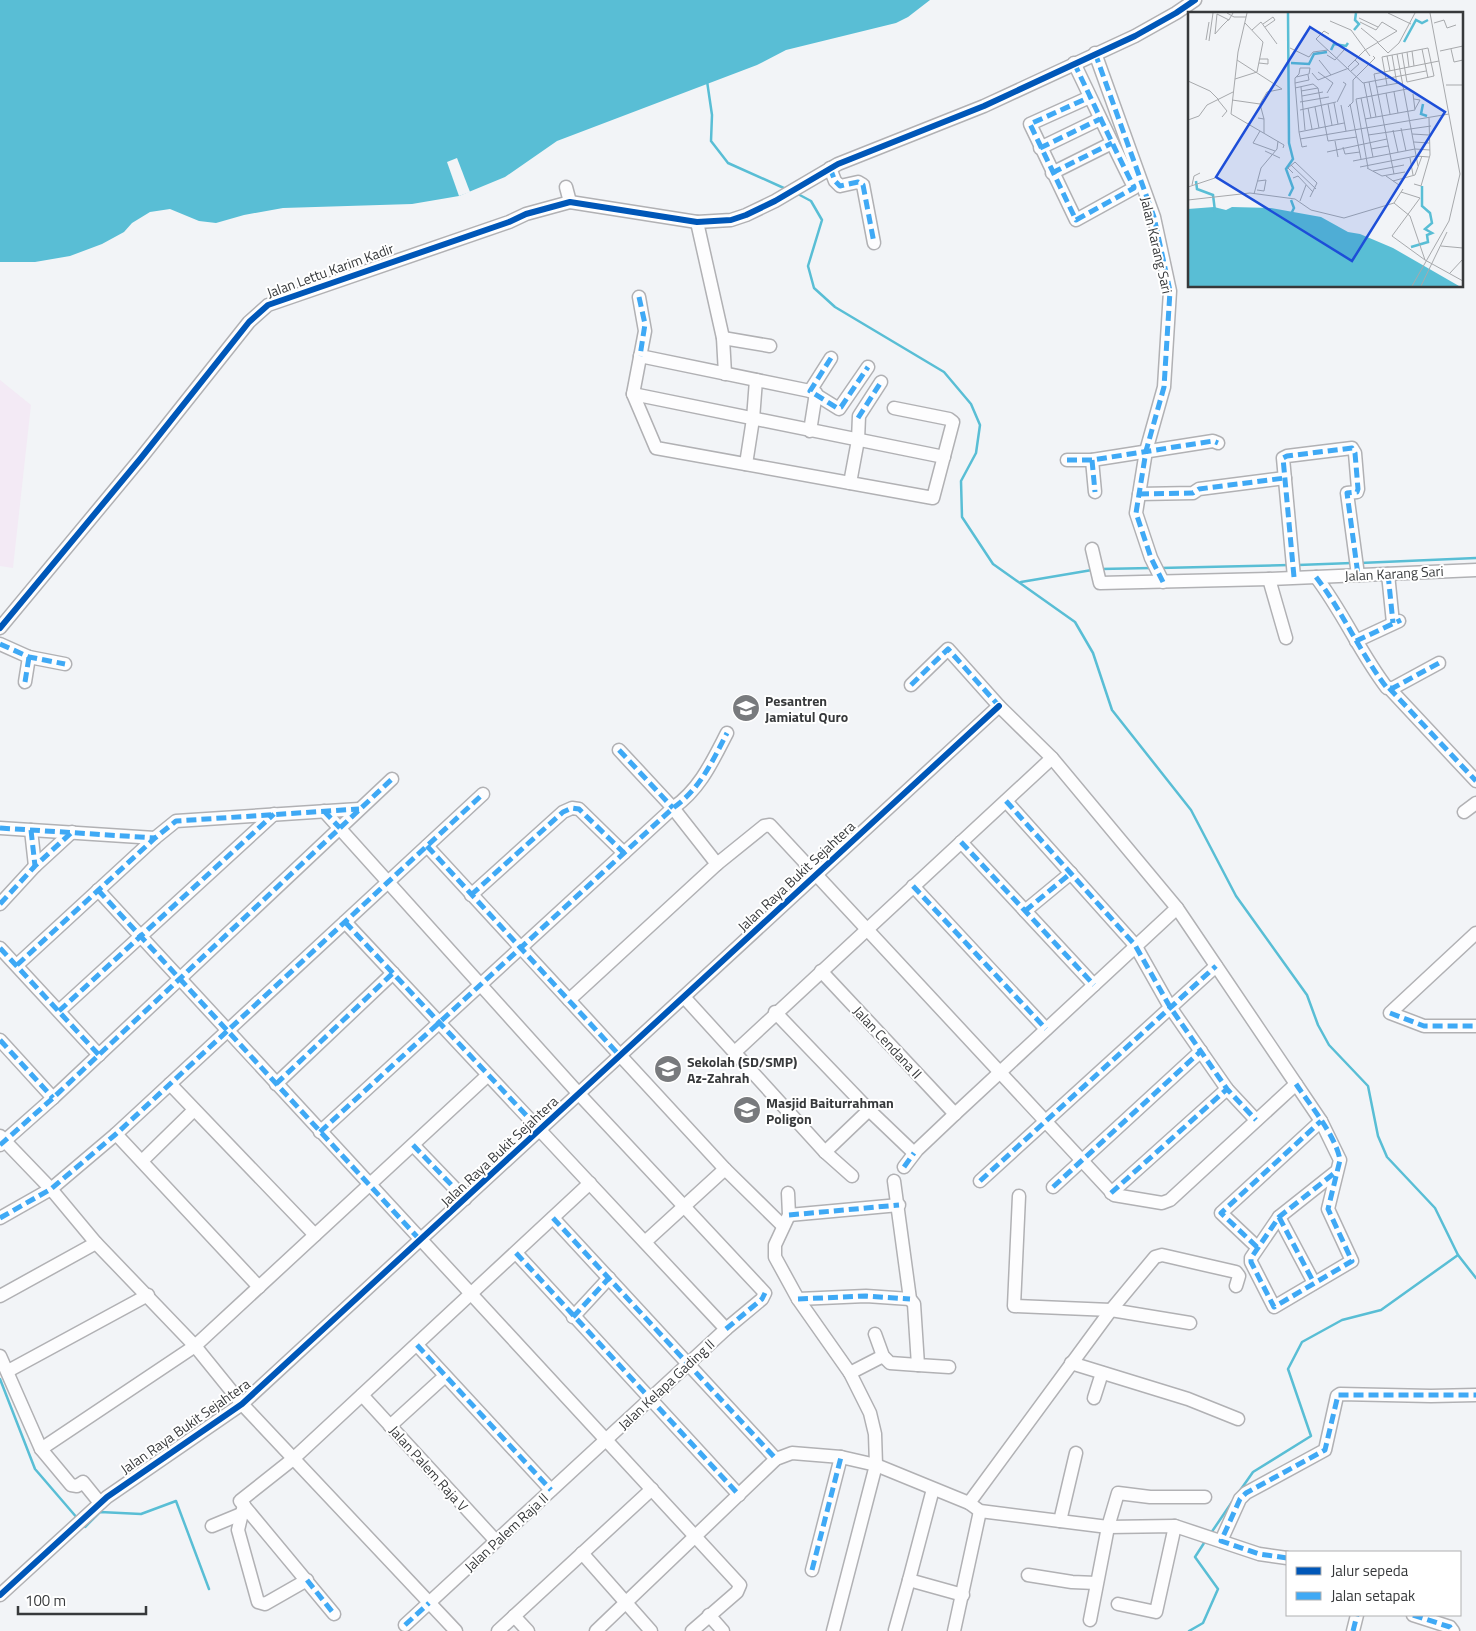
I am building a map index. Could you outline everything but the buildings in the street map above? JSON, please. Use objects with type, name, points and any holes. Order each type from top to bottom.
[{"type":"street","name":"Jalan Lettu Karim Kadir","points":[[0,628],[262,309],[277,301],[509,222],[526,214],[570,202],[697,222],[731,220],[775,201],[830,168],[975,110],[1158,24],[1194,0]]},
{"type":"street","name":"Jalan Karang Sari","points":[[1095,53],[1154,217],[1170,291],[1164,387],[1146,451],[1136,517],[1151,558],[1161,578]]},
{"type":"street","points":[[1074,63],[1090,96],[1133,190],[1077,220],[1074,219],[1030,127],[1031,122],[1090,96]]},
{"type":"street","points":[[1040,148],[1100,119]]},
{"type":"street","points":[[1052,173],[1112,144]]},
{"type":"street","points":[[830,168],[835,181],[840,186],[858,182],[864,185],[874,244]]},
{"type":"street","points":[[566,187],[570,202]]},
{"type":"street","points":[[697,222],[723,338],[725,374]]},
{"type":"street","points":[[639,297],[645,324],[633,394],[655,447],[933,498],[954,426],[952,420],[894,408]]},
{"type":"street","points":[[723,338],[770,346]]},
{"type":"street","points":[[640,356],[813,392],[840,408],[868,368]]},
{"type":"street","points":[[810,431],[813,392],[831,358]]},
{"type":"street","points":[[746,464],[753,419],[756,380]]},
{"type":"street","points":[[850,483],[858,440],[859,415],[881,382]]},
{"type":"street","points":[[633,394],[944,457]]},
{"type":"street","points":[[1067,460],[1092,460],[1213,441],[1218,442]]},
{"type":"street","points":[[1295,574],[1284,457],[1352,448],[1356,453],[1358,489],[1357,492],[1347,493],[1357,567]]},
{"type":"street","points":[[1092,460],[1095,492]]},
{"type":"street","points":[[1139,494],[1192,493],[1199,489],[1285,478]]},
{"type":"street","name":"Jalan Karang Sari","points":[[1092,549],[1100,583],[1161,578],[1270,579],[1295,574],[1316,577],[1357,567],[1388,574],[1476,570]]},
{"type":"street","points":[[1356,641],[1397,622],[1388,574]]},
{"type":"street","points":[[1316,577],[1332,597],[1368,664],[1476,781]]},
{"type":"street","points":[[1270,579],[1286,638]]},
{"type":"street","points":[[0,644],[30,657],[65,664]]},
{"type":"street","points":[[911,686],[948,649],[999,706],[1052,758],[1177,908],[1321,1121],[1340,1160],[1328,1208],[1352,1261],[1274,1307],[1250,1262],[1256,1247],[1279,1217],[1337,1171]]},
{"type":"street","points":[[25,682],[30,657]]},
{"type":"street","points":[[1389,688],[1438,663]]},
{"type":"street","name":"Jalan Raya Bukit Sejahtera","points":[[0,1595],[98,1505],[160,1459],[242,1404],[999,706]]},
{"type":"street","points":[[320,1132],[698,786],[727,733]]},
{"type":"street","points":[[619,750],[673,808],[717,864]]},
{"type":"street","points":[[736,1051],[1052,758]]},
{"type":"street","points":[[392,779],[53,1098],[2,1141],[51,1189],[96,1243],[195,1346],[242,1404],[456,1631]]},
{"type":"street","points":[[0,1218],[51,1189],[116,1134],[483,794]]},
{"type":"street","points":[[1006,801],[1135,946],[1170,1007],[1227,1089],[1256,1120]]},
{"type":"street","points":[[1464,812],[1476,803]]},
{"type":"street","points":[[472,895],[564,812],[572,808],[578,809],[624,853]]},
{"type":"street","points":[[16,965],[155,838],[180,820],[359,809]]},
{"type":"street","points":[[324,811],[579,1094],[683,1206]]},
{"type":"street","points":[[58,1011],[274,814]]},
{"type":"street","points":[[569,1000],[717,864],[764,826],[770,825],[1111,1193],[1117,1196],[1166,1202],[1296,1084]]},
{"type":"street","points":[[0,828],[155,838]]},
{"type":"street","points":[[31,830],[35,866]]},
{"type":"street","points":[[0,904],[35,866],[72,832]]},
{"type":"street","points":[[961,842],[1094,985]]},
{"type":"street","points":[[427,846],[725,1169],[786,1221],[899,1204]]},
{"type":"street","points":[[1024,911],[1071,873]]},
{"type":"street","points":[[914,886],[1046,1030]]},
{"type":"street","points":[[98,890],[740,1585],[737,1592],[692,1631]]},
{"type":"street","points":[[904,1167],[914,1153],[955,1114],[1177,908]]},
{"type":"street","points":[[345,922],[726,1329]]},
{"type":"street","points":[[1476,933],[1390,1013],[1424,1026],[1476,1026]]},
{"type":"street","points":[[0,948],[99,1055]]},
{"type":"street","points":[[980,1181],[1044,1120],[1216,966]]},
{"type":"street","name":"Jalan Cendana II","points":[[821,971],[955,1114]]},
{"type":"street","points":[[276,1084],[393,974]]},
{"type":"street","points":[[684,997],[736,1051],[825,1152],[852,1176]]},
{"type":"street","points":[[776,1012],[868,1110],[914,1153]]},
{"type":"street","points":[[0,1040],[53,1098]]},
{"type":"street","points":[[1053,1188],[1081,1160],[1201,1051]]},
{"type":"street","points":[[40,1449],[195,1346],[488,1075]]},
{"type":"street","points":[[170,1084],[314,1236]]},
{"type":"street","points":[[1111,1193],[1227,1089]]},
{"type":"street","points":[[142,1161],[194,1110]]},
{"type":"street","points":[[825,1152],[868,1110]]},
{"type":"street","points":[[1256,1247],[1221,1213],[1321,1121]]},
{"type":"street","points":[[116,1134],[259,1286]]},
{"type":"street","points":[[413,1145],[465,1199]]},
{"type":"street","points":[[645,1242],[725,1169]]},
{"type":"street","points":[[894,1181],[899,1204],[901,1240],[910,1299],[914,1304],[918,1365]]},
{"type":"street","points":[[307,1580],[265,1604],[258,1602],[238,1530],[242,1510],[240,1500],[293,1458],[590,1184]]},
{"type":"street","points":[[788,1193],[786,1221],[775,1244],[775,1258],[798,1299],[850,1373],[870,1413],[875,1434],[876,1465],[833,1631]]},
{"type":"street","points":[[1020,1196],[1014,1306],[1111,1310],[1190,1323]]},
{"type":"street","name":"Jalan Kelapa Gading II","points":[[606,1440],[726,1329],[762,1299],[764,1293],[683,1206]]},
{"type":"street","points":[[1279,1217],[1314,1283]]},
{"type":"street","points":[[554,1218],[776,1459]]},
{"type":"street","points":[[0,1296],[96,1243]]},
{"type":"street","points":[[516,1253],[739,1495]]},
{"type":"street","points":[[969,1503],[1111,1310],[1158,1255],[1236,1272],[1239,1276],[1236,1286]]},
{"type":"street","points":[[573,1317],[609,1278]]},
{"type":"street","points":[[8,1371],[148,1296]]},
{"type":"street","points":[[798,1299],[866,1296],[910,1299]]},
{"type":"street","points":[[875,1334],[883,1356],[894,1364],[949,1367]]},
{"type":"street","points":[[417,1345],[551,1490]]},
{"type":"street","points":[[0,1356],[40,1449],[71,1485],[76,1486],[83,1482],[98,1505]]},
{"type":"street","points":[[850,1373],[883,1356]]},
{"type":"street","points":[[1071,1363],[1188,1399],[1238,1419]]},
{"type":"street","points":[[1094,1398],[1102,1373]]},
{"type":"street","points":[[390,1426],[445,1376]]},
{"type":"street","points":[[1218,1540],[1240,1499],[1246,1493],[1325,1450],[1337,1396],[1340,1394],[1476,1395]]},
{"type":"street","name":"Jalan Palem Raja V","points":[[362,1395],[496,1542]]},
{"type":"street","name":"Jalan Palem Raja II","points":[[405,1625],[606,1440]]},
{"type":"street","points":[[596,1631],[776,1459],[792,1453],[841,1458],[876,1465],[969,1503],[980,1511],[1108,1527],[1175,1526],[1260,1554],[1286,1558]]},
{"type":"street","points":[[1060,1520],[1076,1453]]},
{"type":"street","points":[[812,1570],[841,1458]]},
{"type":"street","points":[[498,1631],[652,1489]]},
{"type":"street","points":[[895,1630],[933,1489]]},
{"type":"street","points":[[1090,1620],[1108,1527],[1118,1493],[1150,1497],[1205,1497]]},
{"type":"street","points":[[212,1526],[242,1510]]},
{"type":"street","points":[[242,1510],[307,1580],[334,1614]]},
{"type":"street","points":[[954,1631],[980,1511]]},
{"type":"street","points":[[1118,1604],[1156,1612],[1175,1526]]},
{"type":"street","points":[[582,1553],[651,1631]]},
{"type":"street","points":[[1028,1575],[1072,1582],[1096,1583]]},
{"type":"street","points":[[909,1580],[963,1595]]},
{"type":"street","points":[[709,1615],[723,1631]]},
{"type":"street","points":[[514,1616],[528,1631]]},
{"type":"street","points":[[1353,1631],[1357,1616]]},
{"type":"street","points":[[1416,1616],[1450,1627],[1453,1631]]},
{"type":"shaded area","points":[[0,380],[31,405],[13,568],[0,566]]},
{"type":"water","points":[[0,0],[930,0],[908,17],[896,23],[786,50],[757,65],[557,141],[505,177],[459,196],[412,204],[283,208],[244,215],[216,223],[199,221],[170,209],[150,212],[132,223],[124,232],[102,244],[70,256],[35,262],[0,262]]},
{"type":"pier","points":[[457,158],[470,192],[459,196],[447,162]]},
{"type":"waterway","points":[[707,81],[712,115],[711,141],[728,163],[786,189]]},
{"type":"waterway","points":[[796,193],[811,201],[822,220],[808,266],[814,288],[835,307],[944,372],[971,404],[980,425],[976,453],[961,481],[962,517],[993,564],[1075,622],[1093,653],[1112,710],[1191,810],[1236,896],[1307,995],[1318,1025],[1329,1045],[1368,1086],[1378,1136],[1387,1157],[1435,1208],[1458,1255],[1476,1278]]},
{"type":"waterway","points":[[1360,563],[1476,558]]},
{"type":"waterway","points":[[1298,565],[1352,563]]},
{"type":"waterway","points":[[1160,568],[1290,565]]},
{"type":"waterway","points":[[1100,569],[1152,568]]},
{"type":"waterway","points":[[1021,582],[1092,570]]},
{"type":"waterway","points":[[1239,1492],[1253,1472],[1311,1436],[1288,1369],[1302,1342],[1342,1320],[1381,1310],[1458,1255]]},
{"type":"waterway","points":[[0,1379],[35,1469],[78,1519]]},
{"type":"waterway","points":[[84,1525],[85,1527],[100,1512],[141,1514],[176,1501],[209,1589]]},
{"type":"waterway","points":[[1211,1533],[1232,1502]]},
{"type":"waterway","points":[[1189,1631],[1203,1623],[1218,1589],[1195,1557],[1206,1540]]},
{"type":"marked path","points":[[1095,53],[1154,217],[1170,291],[1164,387],[1146,451],[1136,513],[1151,558],[1163,582]]},
{"type":"marked path","points":[[1074,63],[1134,187],[1076,220],[1030,124],[1090,97]]},
{"type":"marked path","points":[[1040,148],[1100,119]]},
{"type":"marked path","points":[[1052,173],[1112,143]]},
{"type":"marked path","points":[[830,168],[835,181],[840,186],[858,182],[863,185],[874,243]]},
{"type":"marked path","points":[[639,297],[645,324],[640,356]]},
{"type":"marked path","points":[[831,358],[810,391],[837,408],[841,407],[868,367]]},
{"type":"marked path","points":[[858,418],[881,382]]},
{"type":"marked path","points":[[1067,460],[1092,460],[1213,441],[1218,443]]},
{"type":"marked path","points":[[1294,577],[1283,458],[1352,448],[1355,453],[1358,489],[1357,492],[1347,493],[1358,575]]},
{"type":"marked path","points":[[1092,460],[1095,492]]},
{"type":"marked path","points":[[1139,494],[1193,493],[1199,489],[1285,478]]},
{"type":"marked path","points":[[1388,574],[1393,623]]},
{"type":"marked path","points":[[1316,577],[1387,688],[1393,688],[1439,663]]},
{"type":"marked path","points":[[1356,641],[1401,620]]},
{"type":"marked path","points":[[0,644],[29,657],[65,664]]},
{"type":"marked path","points":[[911,685],[948,649],[999,706]]},
{"type":"marked path","points":[[25,682],[29,657]]},
{"type":"marked path","points":[[1389,688],[1476,781]]},
{"type":"marked path","points":[[320,1132],[682,801],[698,784],[727,733]]},
{"type":"marked path","points":[[619,750],[673,808]]},
{"type":"marked path","points":[[0,1145],[53,1098],[392,779]]},
{"type":"marked path","points":[[0,1218],[51,1189],[116,1134],[483,794]]},
{"type":"marked path","points":[[1006,801],[1135,945],[1170,1007],[1227,1089],[1256,1120]]},
{"type":"marked path","points":[[471,895],[563,812],[572,808],[579,809],[624,853]]},
{"type":"marked path","points":[[17,965],[176,821],[359,809]]},
{"type":"marked path","points":[[324,811],[340,828]]},
{"type":"marked path","points":[[59,1011],[274,814]]},
{"type":"marked path","points":[[0,828],[155,838]]},
{"type":"marked path","points":[[31,830],[35,866]]},
{"type":"marked path","points":[[0,904],[35,866],[72,832]]},
{"type":"marked path","points":[[961,842],[1094,985]]},
{"type":"marked path","points":[[427,846],[620,1056]]},
{"type":"marked path","points":[[1025,911],[1071,873]]},
{"type":"marked path","points":[[913,886],[1046,1029]]},
{"type":"marked path","points":[[98,890],[420,1240]]},
{"type":"marked path","points":[[345,922],[540,1130]]},
{"type":"marked path","points":[[0,948],[99,1055]]},
{"type":"marked path","points":[[980,1181],[1216,966]]},
{"type":"marked path","points":[[276,1084],[393,973]]},
{"type":"marked path","points":[[1390,1013],[1424,1026],[1476,1026]]},
{"type":"marked path","points":[[0,1040],[53,1098]]},
{"type":"marked path","points":[[1053,1187],[1201,1051]]},
{"type":"marked path","points":[[1296,1084],[1322,1121],[1338,1151],[1340,1160],[1328,1209],[1352,1261],[1274,1307],[1251,1262],[1251,1258],[1279,1217],[1337,1171]]},
{"type":"marked path","points":[[1111,1193],[1227,1089]]},
{"type":"marked path","points":[[1257,1247],[1221,1213],[1321,1121]]},
{"type":"marked path","points":[[413,1145],[465,1199]]},
{"type":"marked path","points":[[904,1167],[914,1153]]},
{"type":"marked path","points":[[789,1215],[899,1205]]},
{"type":"marked path","points":[[1279,1217],[1314,1283]]},
{"type":"marked path","points":[[553,1218],[776,1459]]},
{"type":"marked path","points":[[516,1253],[739,1495]]},
{"type":"marked path","points":[[573,1317],[609,1278]]},
{"type":"marked path","points":[[726,1329],[762,1299],[765,1293]]},
{"type":"marked path","points":[[798,1299],[866,1296],[910,1299]]},
{"type":"marked path","points":[[417,1345],[551,1490]]},
{"type":"marked path","points":[[1286,1558],[1259,1554],[1221,1541],[1240,1499],[1246,1493],[1325,1450],[1338,1395],[1476,1395]]},
{"type":"marked path","points":[[812,1570],[841,1457]]},
{"type":"marked path","points":[[307,1580],[334,1614]]},
{"type":"marked path","points":[[405,1625],[429,1603]]},
{"type":"marked path","points":[[1353,1631],[1357,1616]]},
{"type":"marked path","points":[[1416,1616],[1450,1627],[1453,1631]]},
{"type":"cycle path","points":[[0,628],[141,458],[249,322],[268,305],[509,222],[526,214],[570,202],[697,222],[731,220],[775,201],[838,164],[984,106],[1135,36],[1195,0]]},
{"type":"cycle path","points":[[0,1595],[107,1497],[242,1404],[999,706]]},
{"type":"place","name":"Pesantren Jamiatul Quro","points":[[746,708]]},
{"type":"place","name":"Sekolah (SD/SMP) Az-Zahrah","points":[[668,1069]]},
{"type":"place","name":"Masjid Baiturrahman Poligon","points":[[747,1110]]}]
